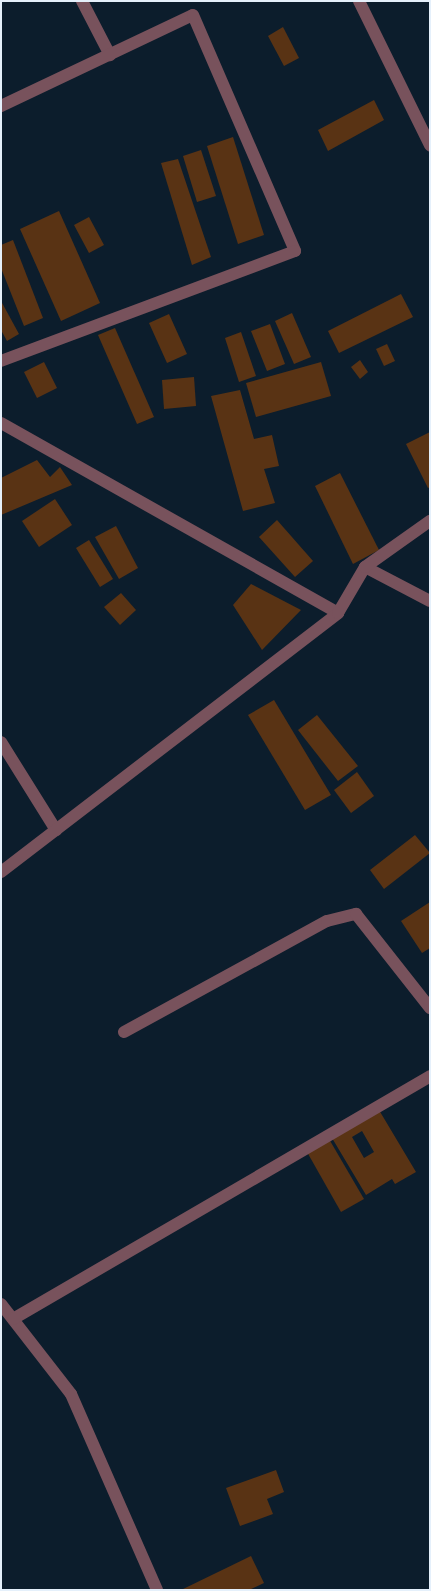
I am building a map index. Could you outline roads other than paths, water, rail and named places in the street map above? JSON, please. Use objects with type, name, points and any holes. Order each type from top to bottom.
[{"type":"street","points":[[82,1],[110,54]]},
{"type":"street","points":[[359,1],[430,145]]},
{"type":"street","points":[[1,106],[193,15],[295,251],[1,361]]},
{"type":"street","points":[[1,423],[338,613]]},
{"type":"street","points":[[1,872],[338,613],[365,566],[430,521]]},
{"type":"street","points":[[365,566],[430,601]]},
{"type":"street","points":[[1,742],[56,830]]},
{"type":"street","points":[[124,1032],[328,921],[356,914],[430,1008]]},
{"type":"street","points":[[13,1319],[430,1076]]},
{"type":"street","points":[[1,1304],[72,1394],[157,1590]]}]
